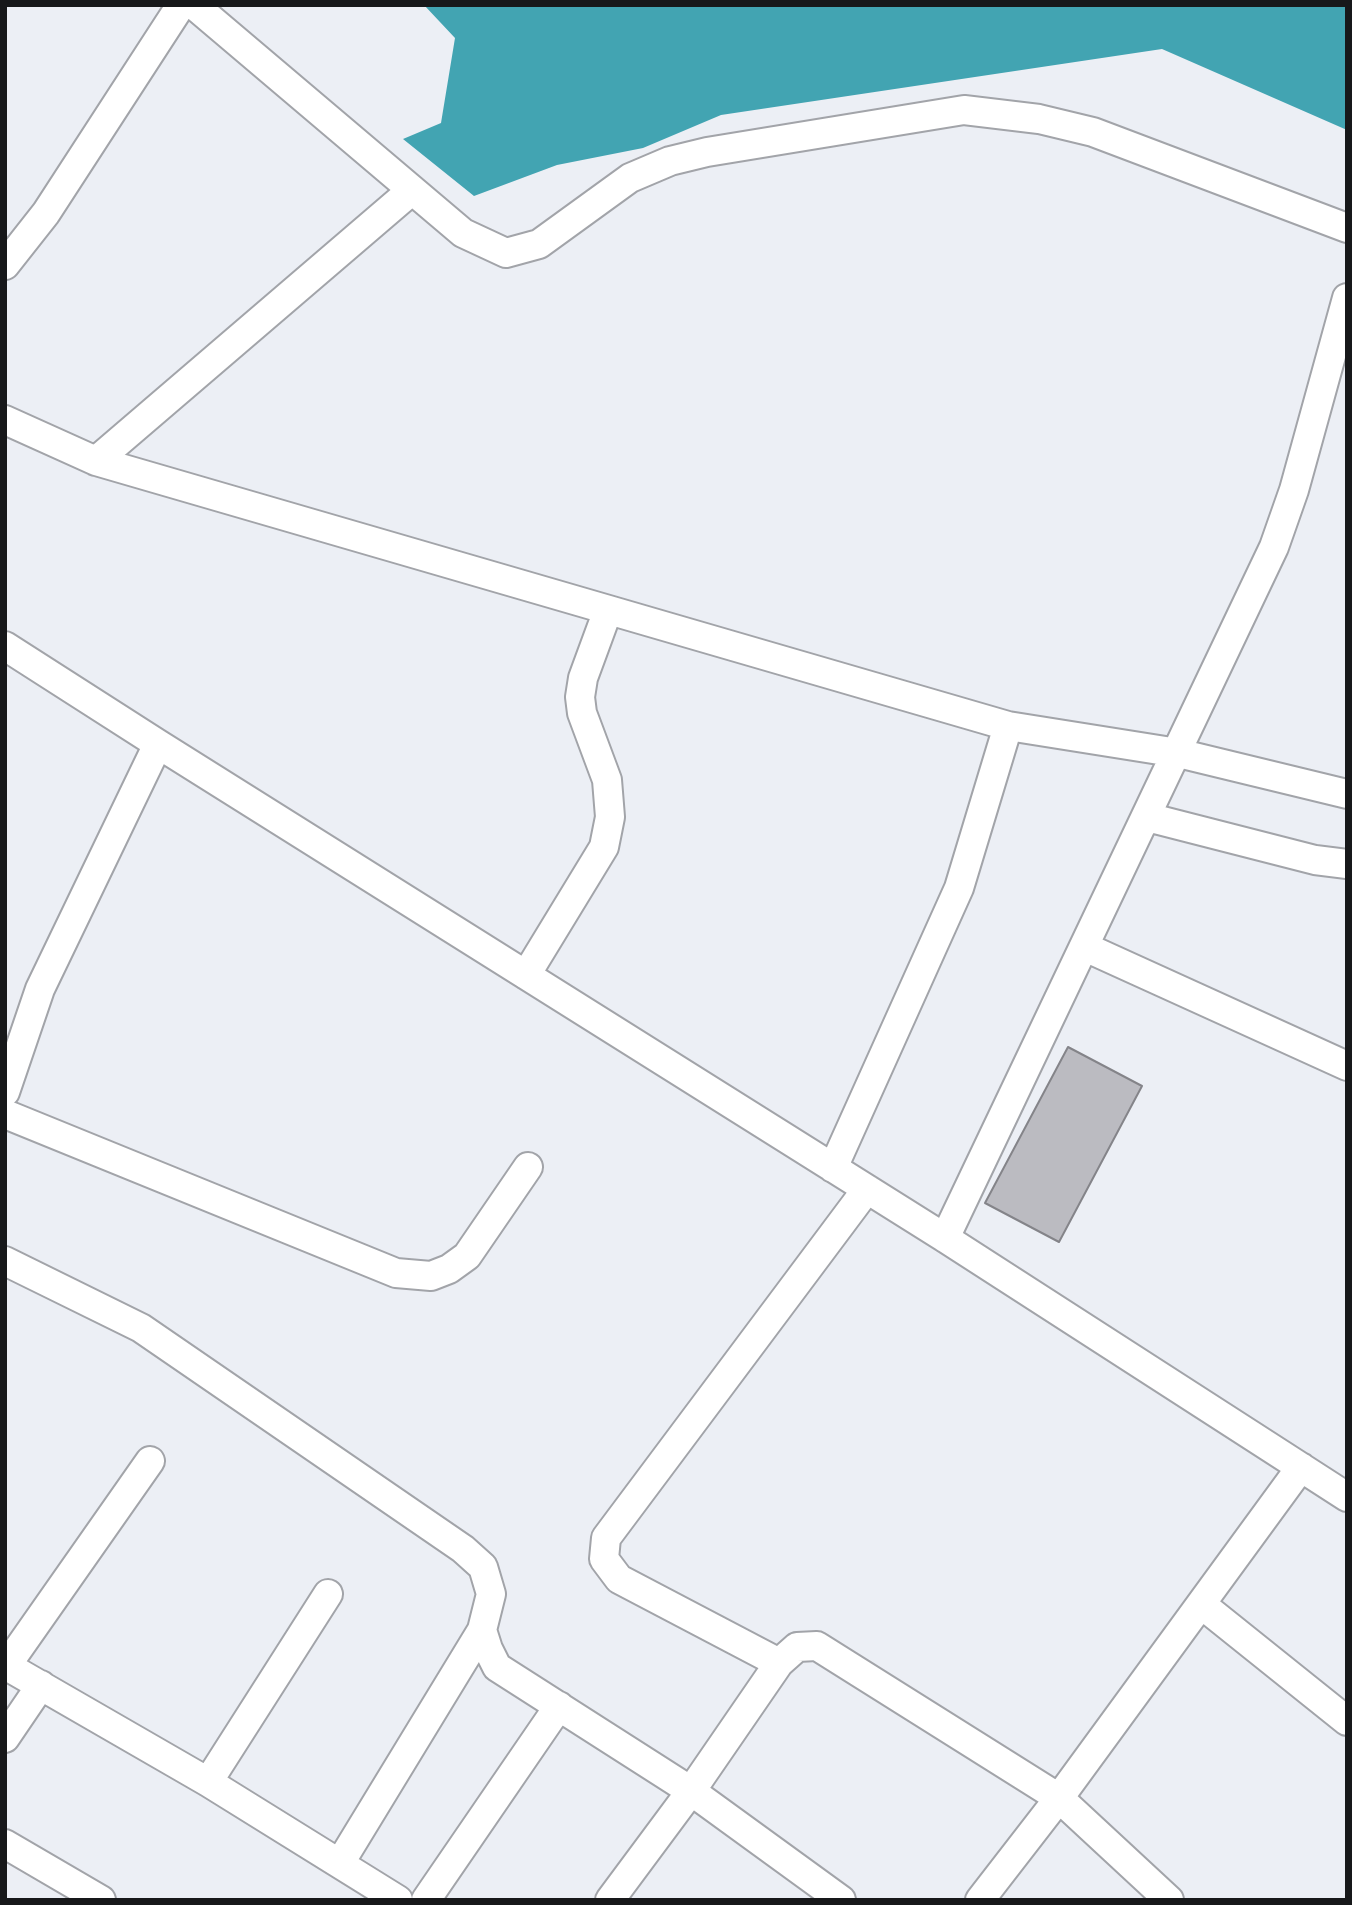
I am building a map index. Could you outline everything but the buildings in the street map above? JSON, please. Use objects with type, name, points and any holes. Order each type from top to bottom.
[{"type":"street","points":[[5,265],[46,213],[181,5]]},
{"type":"street","points":[[194,5],[463,233],[506,253],[539,244],[630,178],[670,161],[706,152],[964,110],[1039,119],[1093,132],[1347,229]]},
{"type":"street","points":[[96,461],[411,191]]},
{"type":"street","points":[[945,1238],[1274,547],[1294,490],[1347,299]]},
{"type":"street","points":[[5,420],[96,461],[1008,726],[1178,753],[1347,794]]},
{"type":"street","points":[[526,975],[604,847],[610,817],[607,780],[582,713],[580,697],[583,678],[608,610]]},
{"type":"street","points":[[8,654],[158,744],[945,1238],[1347,1497]]},
{"type":"street","points":[[833,1168],[959,888],[1008,726]]},
{"type":"street","points":[[5,1092],[40,989],[158,744]]},
{"type":"street","points":[[1147,817],[1315,860],[1347,864]]},
{"type":"street","points":[[1085,947],[1347,1066]]},
{"type":"street","points":[[5,1114],[396,1273],[431,1276],[449,1269],[467,1256],[528,1167]]},
{"type":"street","points":[[779,1663],[619,1578],[604,1559],[606,1538],[867,1189]]},
{"type":"street","points":[[5,1261],[141,1328],[463,1549],[483,1567],[491,1594],[482,1630],[340,1863]]},
{"type":"street","points":[[150,1461],[6,1665],[208,1782],[398,1900]]},
{"type":"street","points":[[980,1900],[1059,1798],[1301,1467]]},
{"type":"street","points":[[208,1782],[328,1594]]},
{"type":"street","points":[[1201,1604],[1347,1721]]},
{"type":"street","points":[[482,1630],[497,1667],[691,1791],[841,1900]]},
{"type":"street","points":[[610,1900],[691,1791],[779,1663],[797,1647],[817,1646],[1059,1798],[1168,1899]]},
{"type":"street","points":[[5,1738],[41,1685]]},
{"type":"street","points":[[426,1900],[559,1706]]},
{"type":"street","points":[[5,1844],[101,1900]]},
{"type":"water","points":[[424,5],[1347,5],[1347,130],[1162,49],[721,115],[643,148],[557,165],[474,196],[403,139],[441,123],[455,38]]}]
